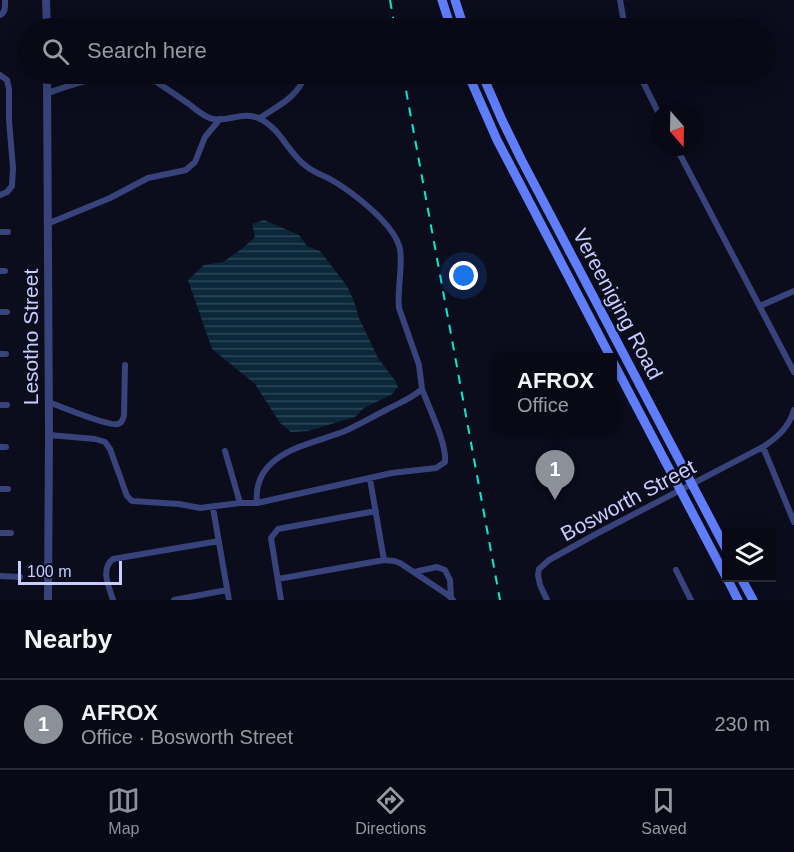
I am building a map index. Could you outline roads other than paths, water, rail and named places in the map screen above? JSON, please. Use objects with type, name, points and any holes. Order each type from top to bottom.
[{"type":"main road","points":[[442,0],[448,18]]},
{"type":"main road","points":[[455,0],[461,18]]},
{"type":"main road","name":"Vereeniging Road","points":[[472,84],[497,140],[608,353]]},
{"type":"main road","name":"Vereeniging Road","points":[[486,84],[521,159],[722,541]]},
{"type":"main road","name":"Vereeniging Road","points":[[617,370],[722,568]]},
{"type":"main road","name":"Vereeniging Road","points":[[729,582],[738,600]]},
{"type":"main road","points":[[743,582],[753,600]]},
{"type":"street","points":[[0,15],[5,9],[5,0]]},
{"type":"street","points":[[46,0],[46,18]]},
{"type":"street","points":[[620,0],[623,18]]},
{"type":"street","points":[[0,75],[7,80],[9,89],[13,168],[12,186],[0,195]]},
{"type":"street","name":"Lesotho Street","points":[[47,84],[48,600]]},
{"type":"street","points":[[47,93],[80,84]]},
{"type":"street","points":[[49,435],[105,442],[110,449],[127,496],[132,501],[179,504],[200,508],[257,503],[404,471],[436,468],[445,462],[440,437],[422,390],[419,365],[399,308],[401,257],[395,236],[359,198],[304,165],[279,133],[260,118],[246,115],[220,119],[205,116],[159,84]]},
{"type":"street","points":[[260,118],[293,96],[301,84]]},
{"type":"street","points":[[644,84],[653,102]]},
{"type":"street","points":[[47,224],[111,198],[148,178],[186,170],[195,162],[206,137],[220,119]]},
{"type":"street","points":[[681,156],[794,372]]},
{"type":"street","points":[[0,232],[8,232]]},
{"type":"street","points":[[760,306],[794,291]]},
{"type":"street","points":[[48,402],[94,419],[119,424],[124,416],[125,365]]},
{"type":"street","points":[[257,503],[258,483],[280,456],[293,449],[357,426],[407,401],[422,390]]},
{"type":"street","name":"Bosworth Street","points":[[547,600],[538,580],[539,569],[543,564],[763,447],[783,432],[794,410]]},
{"type":"street","points":[[763,447],[794,522]]},
{"type":"street","points":[[225,451],[240,503]]},
{"type":"street","points":[[370,479],[384,560]]},
{"type":"street","points":[[213,508],[229,600]]},
{"type":"street","points":[[281,600],[271,538],[274,532],[278,529],[376,511]]},
{"type":"street","points":[[0,533],[11,534]]},
{"type":"street","points":[[113,600],[106,569],[108,563],[113,559],[219,540]]},
{"type":"street","points":[[278,579],[384,560],[394,561],[452,599]]},
{"type":"street","points":[[414,572],[437,567],[445,570],[450,580],[452,599]]},
{"type":"street","points":[[676,570],[691,600]]},
{"type":"street","points":[[0,576],[20,576]]},
{"type":"street","points":[[174,600],[227,590]]},
{"type":"water","points":[[264,220],[299,235],[307,246],[320,251],[347,286],[378,358],[396,382],[398,387],[391,395],[364,408],[355,417],[308,431],[291,432],[280,423],[255,384],[212,349],[188,280],[204,265],[223,262],[243,248],[255,237],[252,224]]},
{"type":"railway","points":[[390,0],[393,18]]},
{"type":"railway","points":[[405,84],[500,600]]},
{"type":"place","name":"AFROX","points":[[555,500]]}]
